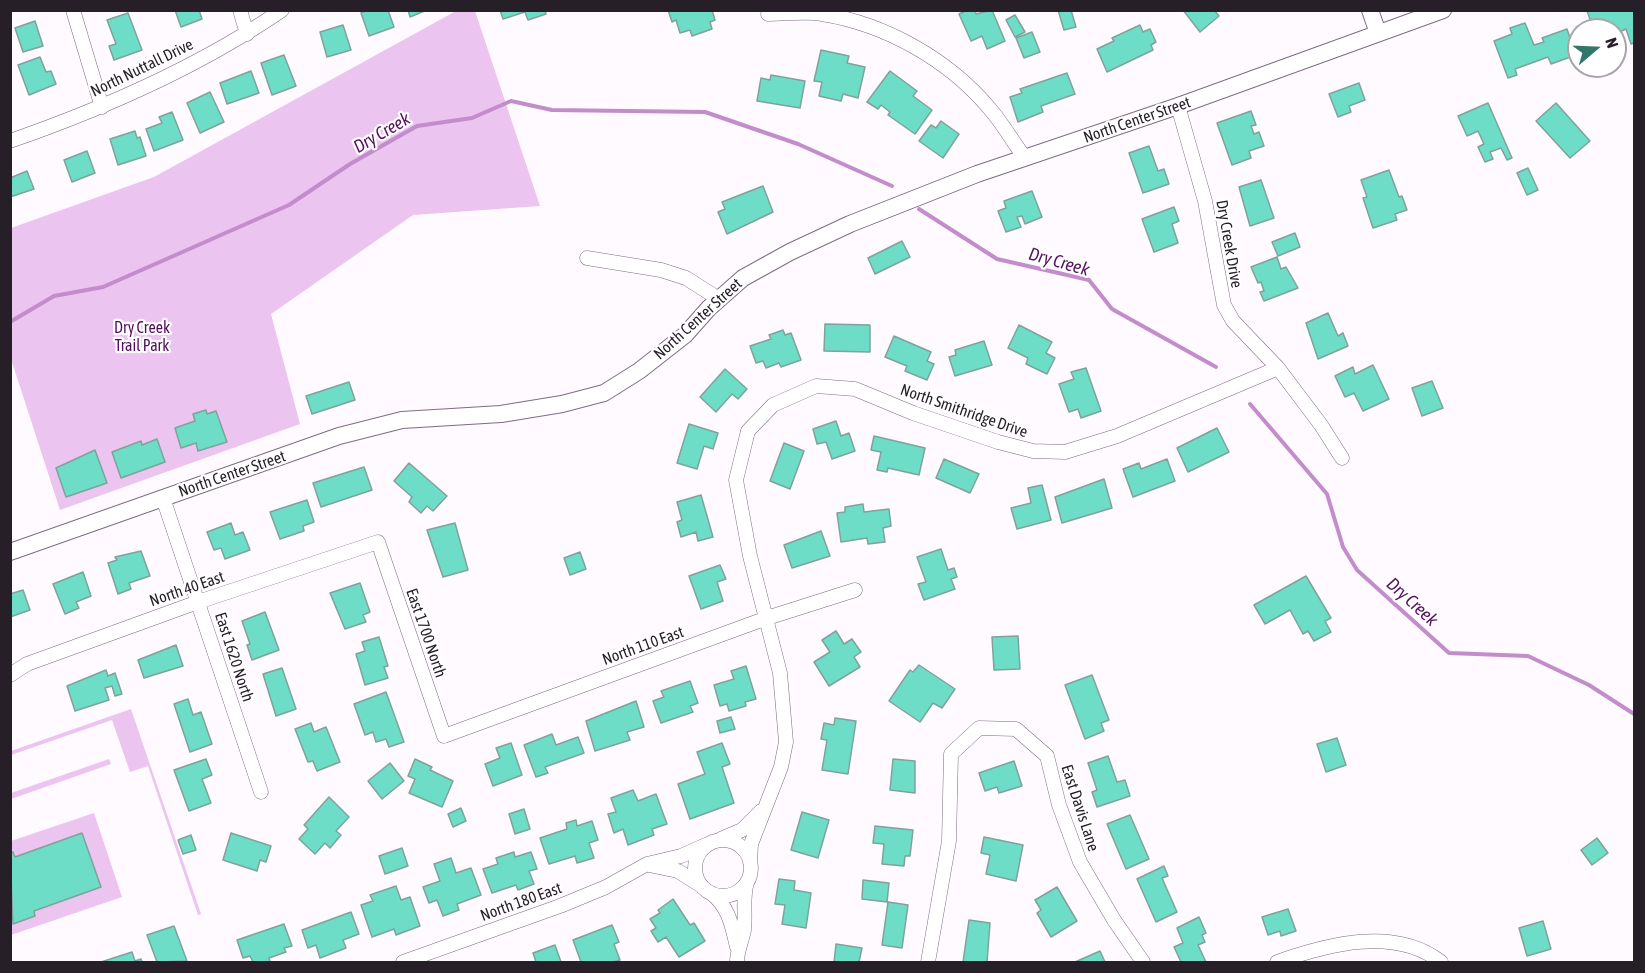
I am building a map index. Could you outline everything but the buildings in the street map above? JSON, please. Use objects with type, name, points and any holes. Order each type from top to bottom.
[{"type":"street","points":[[73,10],[102,107]]},
{"type":"street","points":[[240,10],[247,34]]},
{"type":"street","name":"North Nuttall Drive","points":[[10,141],[102,107],[247,34],[282,10]]},
{"type":"street","points":[[1370,10],[1378,33]]},
{"type":"street","name":"North Center Street","points":[[10,552],[339,436],[402,420],[501,414],[562,404],[604,393],[639,371],[685,335],[719,299],[743,278],[810,243],[888,209],[1025,158],[1178,106],[1443,10]]},
{"type":"street","points":[[768,14],[821,13],[881,30],[922,51],[959,77],[991,110],[1025,158]]},
{"type":"street","name":"Dry Creek Drive","points":[[1178,106],[1205,201],[1224,305],[1233,321],[1278,368],[1322,425],[1342,458]]},
{"type":"street","points":[[588,258],[661,270],[686,278],[719,299]]},
{"type":"street","name":"North Smithridge Drive","points":[[767,618],[750,556],[736,480],[748,431],[773,405],[816,386],[855,389],[913,413],[1033,451],[1065,452],[1117,436],[1278,368]]},
{"type":"street","name":"East 1620 North","points":[[163,498],[261,792]]},
{"type":"street","name":"North 40 East","points":[[10,675],[27,664],[198,602],[378,542]]},
{"type":"street","name":"East 1700 North","points":[[378,542],[444,736]]},
{"type":"street","name":"North 110 East","points":[[444,736],[767,618],[855,590]]},
{"type":"street","points":[[736,963],[744,930],[743,902],[751,844],[781,768],[786,742],[780,673],[767,618]]},
{"type":"street","name":"East Davis Lane","points":[[928,963],[949,841],[951,754],[979,728],[1016,729],[1047,756],[1059,805],[1080,862],[1114,920],[1143,963]]},
{"type":"street","name":"North 180 East","points":[[403,963],[569,902],[606,887],[646,864],[681,856],[742,830],[757,816],[769,799]]},
{"type":"street","points":[[738,948],[724,906],[704,888],[696,876],[695,864],[699,852],[713,842],[731,841],[741,847],[750,862]]},
{"type":"street","points":[[646,864],[678,871],[717,895],[729,895],[740,889],[747,880]]},
{"type":"street","points":[[1277,963],[1340,945],[1381,942],[1409,944],[1429,952],[1441,963]]},
{"type":"green space","name":"Dry Creek Trail Park","points":[[456,11],[475,11],[540,206],[413,215],[271,314],[300,424],[60,510],[11,359],[11,228],[154,177]]},
{"type":"green space","points":[[131,709],[201,914],[58,962],[198,915],[148,766],[130,772],[112,720],[11,755],[11,751]]},
{"type":"green space","points":[[109,759],[111,764],[11,799],[11,793]]},
{"type":"green space","points":[[94,813],[122,897],[11,935],[11,918],[13,923],[35,916],[34,911],[101,887],[82,834],[15,857],[14,852],[11,853],[11,841]]},
{"type":"waterway","name":"Dry Creek","points":[[10,322],[54,296],[103,287],[289,205],[350,164],[417,126],[472,118],[511,101],[552,110],[705,112],[798,144],[892,186]]},
{"type":"waterway","name":"Dry Creek","points":[[919,209],[997,259],[1089,280],[1112,309],[1216,367]]},
{"type":"waterway","name":"Dry Creek","points":[[1250,404],[1327,494],[1343,547],[1357,570],[1449,653],[1528,656],[1589,685],[1634,714]]}]
